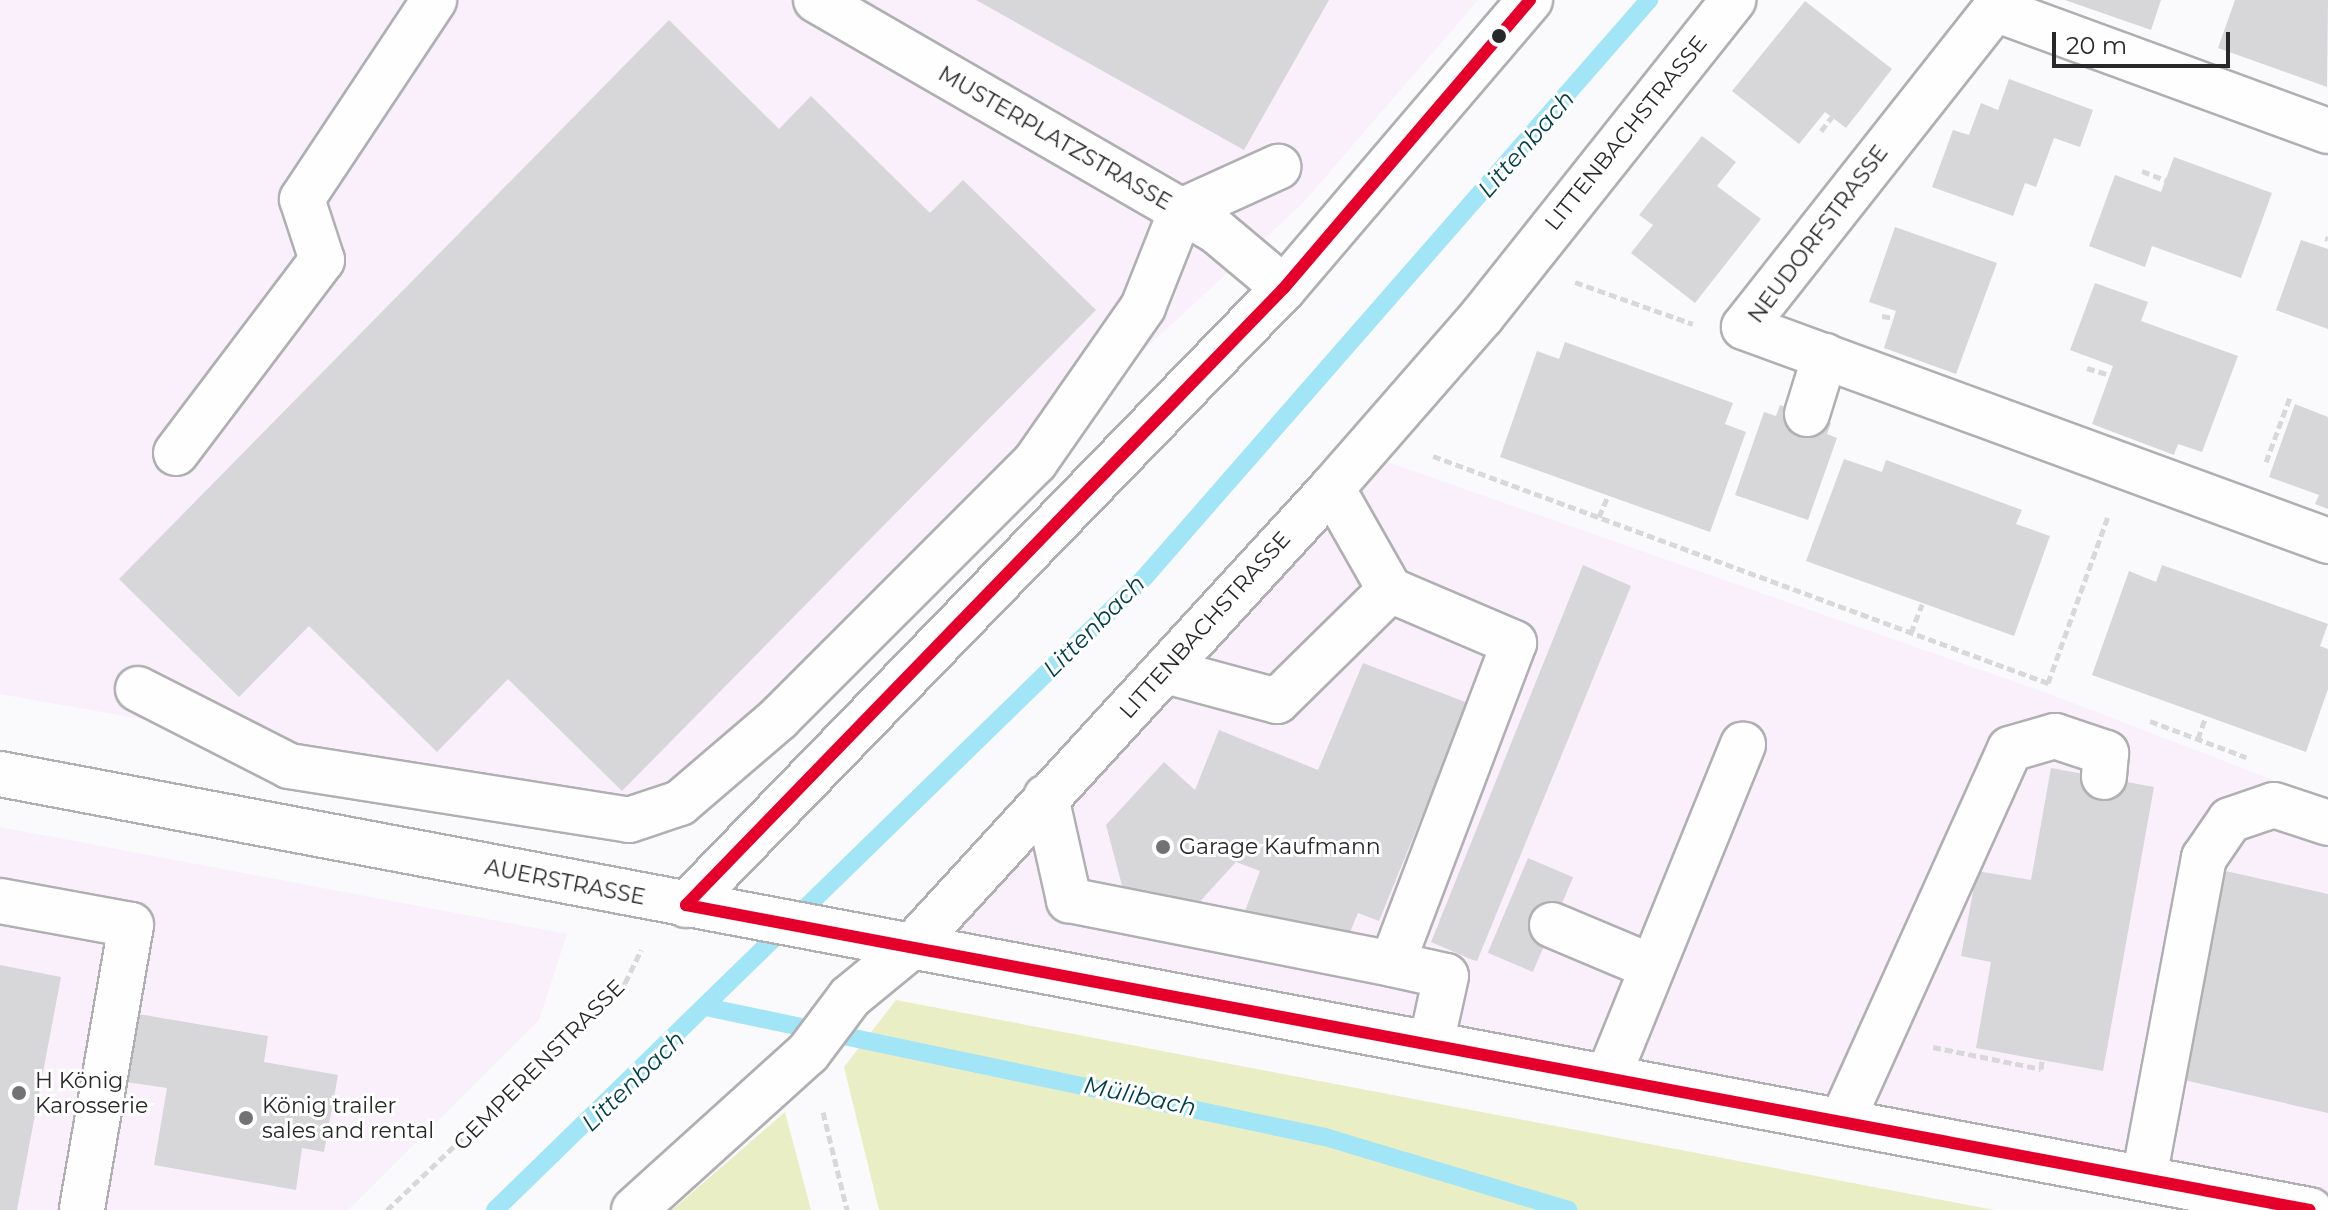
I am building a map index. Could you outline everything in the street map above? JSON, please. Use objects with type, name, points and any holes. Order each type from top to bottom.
[{"type":"street","points":[[176,453],[322,260],[302,199],[434,0]]},
{"type":"street","name":"MUSTERPLATZSTRASSE","points":[[816,0],[1181,211],[1284,288]]},
{"type":"street","points":[[686,905],[1284,288],[1530,0]]},
{"type":"street","name":"LITTENBACHSTRASSE","points":[[634,1210],[808,1053],[850,997],[912,946],[1046,797],[1166,671],[1332,488],[1522,263],[1733,0]]},
{"type":"street","name":"NEUDORFSTRASSE","points":[[2328,131],[1995,9],[1744,327],[2328,541]]},
{"type":"street","points":[[138,689],[289,766],[349,778],[629,820],[680,803],[779,718],[1035,462],[1143,307],[1181,211],[1278,167]]},
{"type":"street","points":[[1807,414],[1825,356]]},
{"type":"street","points":[[1332,488],[1390,590],[1514,643],[1392,964]]},
{"type":"street","points":[[1166,671],[1277,701],[1390,590]]},
{"type":"street","points":[[1842,1121],[2010,749],[2055,736],[2106,753],[2104,777]]},
{"type":"street","points":[[1608,1077],[1743,744]]},
{"type":"street","name":"AUERSTRASSE","points":[[0,774],[2310,1210]]},
{"type":"street","points":[[335,839],[349,778]]},
{"type":"street","points":[[1046,797],[1069,900],[1446,976],[1431,1044]]},
{"type":"street","points":[[2144,1178],[2204,858],[2230,820],[2274,805],[2328,823]]},
{"type":"street","points":[[0,901],[131,925],[87,1209]]},
{"type":"street","points":[[1552,925],[1652,967]]},
{"type":"path","points":[[1821,131],[1832,117]]},
{"type":"path","points":[[2142,171],[2166,180]]},
{"type":"path","points":[[1522,263],[1716,333],[1744,327]]},
{"type":"path","points":[[1882,316],[1894,318]]},
{"type":"path","points":[[2087,368],[2110,375]]},
{"type":"path","points":[[2261,475],[2290,397]]},
{"type":"path","points":[[1375,434],[2063,689]]},
{"type":"path","points":[[2048,683],[2125,466]]},
{"type":"path","points":[[1599,517],[1608,496]]},
{"type":"path","points":[[1911,633],[1922,604]]},
{"type":"path","points":[[2198,739],[2206,716]]},
{"type":"path","points":[[2138,717],[2258,761]]},
{"type":"path","name":"GEMPERENSTRASSE","points":[[387,1210],[625,983],[646,937],[686,905]]},
{"type":"path","points":[[1881,1036],[2041,1069],[2042,1061]]},
{"type":"path","points":[[808,1053],[847,1210]]},
{"type":"shaded area","points":[[0,0],[1478,0],[1303,203],[647,809],[0,694]]},
{"type":"shaded area","points":[[1359,452],[2047,693],[2328,801],[2328,1210],[912,946]]},
{"type":"shaded area","points":[[0,827],[567,934],[539,1020],[348,1210],[0,1210]]},
{"type":"green space","points":[[896,1000],[1994,1210],[879,1210],[844,1067]]},
{"type":"green space","points":[[785,1112],[811,1210],[672,1210]]},
{"type":"building","points":[[976,0],[1329,0],[1244,150]]},
{"type":"building","points":[[2065,0],[2161,0],[2151,30]]},
{"type":"building","points":[[2235,0],[2328,0],[2327,87],[2218,48]]},
{"type":"building","points":[[1805,1],[1892,69],[1846,128],[1825,112],[1799,144],[1732,91]]},
{"type":"building","points":[[669,20],[779,129],[811,96],[930,213],[963,180],[1096,310],[622,791],[508,679],[437,752],[309,626],[239,697],[119,579]]},
{"type":"building","points":[[2009,79],[2093,110],[2080,147],[2054,138],[2036,187],[2025,183],[2013,216],[1932,187],[1953,130],[1969,135],[1981,103],[1998,110]]},
{"type":"building","points":[[1702,136],[1736,162],[1717,186],[1761,219],[1695,303],[1631,253],[1653,225],[1639,215]]},
{"type":"building","points":[[2174,157],[2272,193],[2241,278],[2152,246],[2145,267],[2089,246],[2115,175],[2161,192]]},
{"type":"building","points":[[1895,227],[1997,263],[1956,374],[1884,348],[1896,311],[1869,302]]},
{"type":"building","points":[[2301,240],[2328,249],[2328,329],[2276,310]]},
{"type":"building","points":[[2095,283],[2148,302],[2141,321],[2238,356],[2202,452],[2178,444],[2174,455],[2092,424],[2113,366],[2070,350]]},
{"type":"building","points":[[1565,342],[1733,403],[1725,424],[1746,432],[1710,532],[1500,457],[1537,351],[1559,359]]},
{"type":"building","points":[[2295,404],[2328,417],[2328,509],[2315,504],[2319,495],[2269,477]]},
{"type":"building","points":[[1780,405],[1831,423],[1827,434],[1837,438],[1808,520],[1735,495],[1764,412],[1776,416]]},
{"type":"building","points":[[1844,459],[1882,472],[1886,460],[2022,510],[2016,524],[2050,536],[2014,636],[1806,561]]},
{"type":"building","points":[[1583,565],[1631,586],[1477,961],[1431,942]]},
{"type":"building","points":[[2162,565],[2328,624],[2320,646],[2328,649],[2328,689],[2306,752],[2092,675],[2129,571],[2156,582]]},
{"type":"building","points":[[1363,663],[1468,703],[1379,921],[1358,913],[1337,964],[1239,927],[1260,871],[1236,862],[1193,909],[1125,897],[1106,825],[1164,762],[1195,790],[1219,730],[1318,770]]},
{"type":"building","points":[[2051,768],[2154,787],[2103,1071],[1976,1048],[1991,962],[1961,956],[1977,871],[2031,880]]},
{"type":"building","points":[[1528,858],[1573,877],[1533,972],[1488,953]]},
{"type":"building","points":[[2221,870],[2328,894],[2328,1113],[2175,1078]]},
{"type":"building","name":"H König Karosserie","points":[[0,965],[61,977],[17,1210],[0,1210]]},
{"type":"building","name":"König trailer sales and rental","points":[[138,1014],[268,1036],[264,1062],[338,1075],[324,1152],[302,1148],[296,1190],[154,1165],[167,1088],[126,1082]]},
{"type":"waterway","name":"Littenbach","points":[[495,1210],[1144,578],[1649,0]]},
{"type":"waterway","name":"Mülibach","points":[[706,1007],[1325,1137],[1568,1210]]},
{"type":"transit line","points":[[686,905],[1284,288],[1530,0]]},
{"type":"transit line","points":[[686,905],[2310,1210]]},
{"type":"place","name":"Garage Kaufmann","points":[[1163,847]]},
{"type":"place","name":"H König Karosserie","points":[[19,1093]]},
{"type":"place","name":"König trailer sales and rental","points":[[246,1118]]}]
